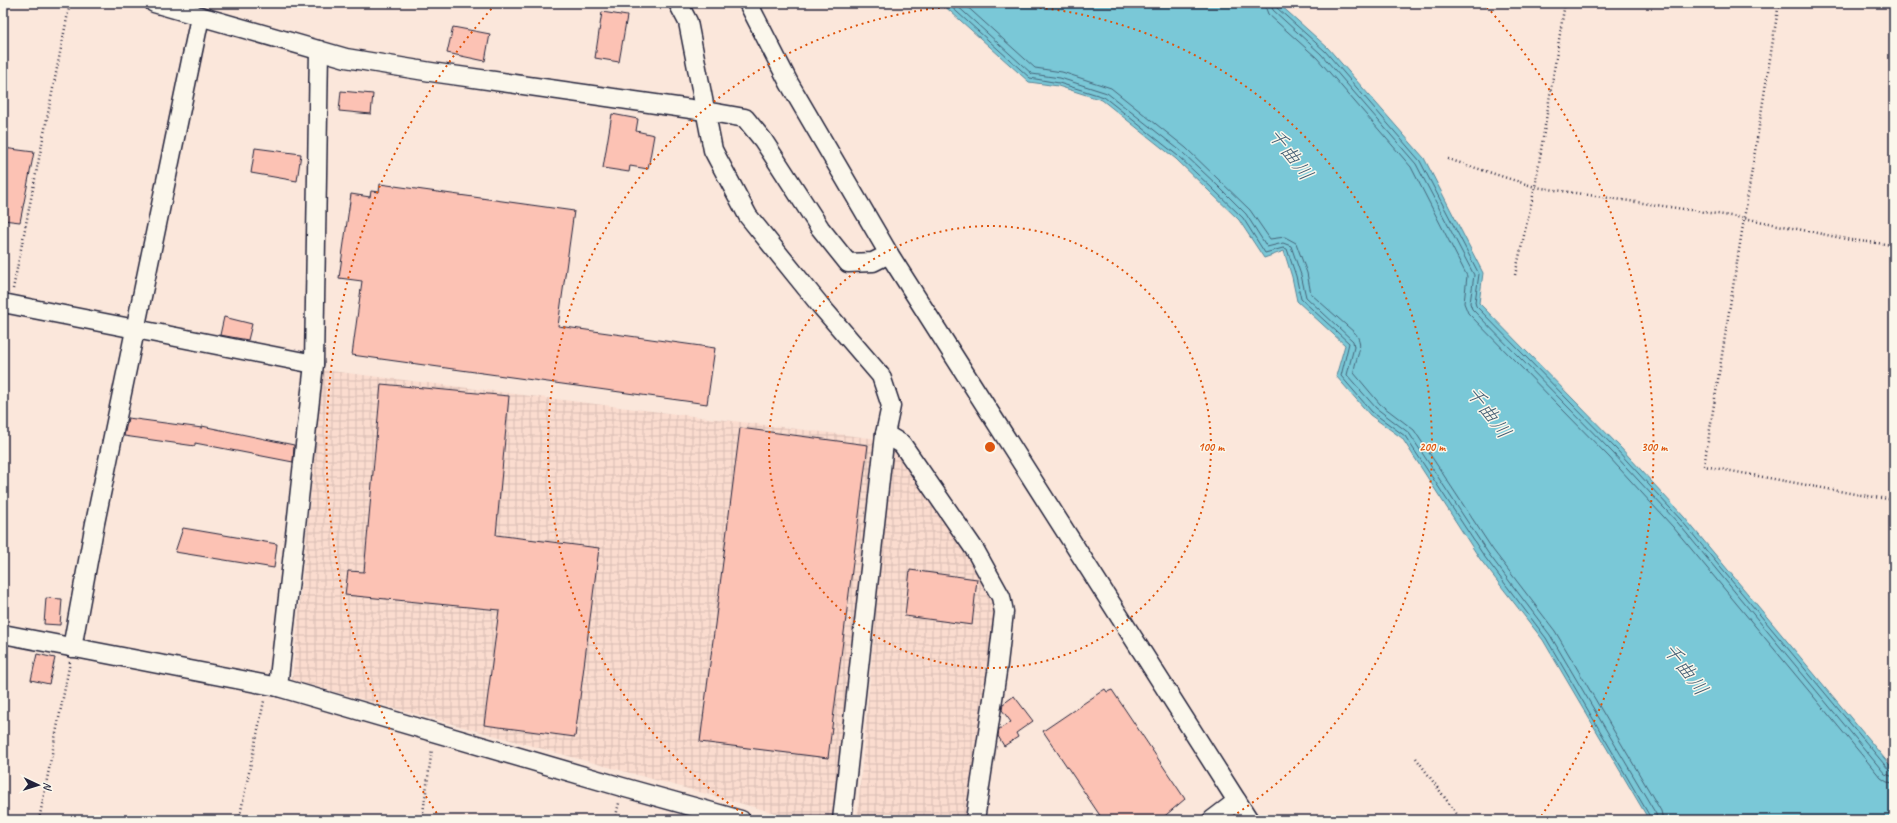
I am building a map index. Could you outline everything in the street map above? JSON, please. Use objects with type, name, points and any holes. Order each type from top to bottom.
[{"type":"street","points":[[154,3],[346,58],[431,72],[745,118],[763,140],[820,228],[848,263],[873,262],[889,254]]},
{"type":"street","points":[[678,3],[688,22],[713,150],[748,216],[820,305],[881,376],[891,406],[885,434],[842,820]]},
{"type":"street","points":[[748,3],[789,83],[889,254],[1249,820]]},
{"type":"street","points":[[72,648],[95,523],[200,17]]},
{"type":"street","points":[[278,687],[314,364],[319,50]]},
{"type":"street","points":[[6,304],[136,328],[314,364]]},
{"type":"street","points":[[885,434],[902,444],[975,550],[1001,596],[1004,612],[997,672],[975,820]]},
{"type":"street","points":[[3,634],[278,687],[741,820]]},
{"type":"street","points":[[1212,820],[1237,801]]},
{"type":"path","points":[[6,304],[70,3]]},
{"type":"path","points":[[1515,275],[1535,187],[1565,3]]},
{"type":"path","points":[[1778,3],[1704,466],[1894,500]]},
{"type":"path","points":[[1448,159],[1535,187],[1744,218],[1851,240],[1894,245]]},
{"type":"path","points":[[39,820],[72,648]]},
{"type":"path","points":[[239,820],[266,695],[278,687]]},
{"type":"path","points":[[422,820],[434,732]]},
{"type":"path","points":[[1416,758],[1461,820]]},
{"type":"shaded area","points":[[323,370],[878,439],[840,820],[801,820],[292,680]]},
{"type":"shaded area","points":[[902,444],[1004,612],[966,820],[857,820],[891,446]]},
{"type":"water","name":"千曲川","points":[[941,3],[1278,3],[1328,48],[1424,158],[1483,273],[1479,303],[1620,447],[1684,517],[1894,770],[1894,820],[1649,820],[1543,640],[1480,559],[1402,438],[1370,415],[1336,376],[1345,345],[1297,301],[1292,277],[1284,251],[1264,258],[1239,220],[1176,159],[1102,100],[1058,86],[1029,82]]},
{"type":"building","points":[[602,12],[627,16],[619,62],[595,58]]},
{"type":"building","points":[[453,27],[490,34],[485,61],[447,53]]},
{"type":"building","points":[[341,91],[373,94],[371,114],[339,111]]},
{"type":"building","points":[[612,114],[638,119],[636,131],[654,135],[648,169],[630,166],[629,172],[603,168]]},
{"type":"building","points":[[3,148],[34,152],[20,222],[3,220]]},
{"type":"building","points":[[255,148],[301,154],[297,181],[251,173]]},
{"type":"building","points":[[380,184],[574,211],[558,326],[715,348],[707,404],[352,355],[362,281],[339,278],[351,194],[370,197],[371,191],[379,192]]},
{"type":"building","points":[[224,317],[252,324],[248,340],[220,335]]},
{"type":"building","points":[[381,384],[509,396],[496,535],[599,548],[575,737],[484,725],[499,610],[345,595],[348,571],[364,572]]},
{"type":"building","points":[[128,418],[202,428],[202,426],[294,445],[293,462],[195,443],[195,446],[124,436]]},
{"type":"building","points":[[740,428],[868,445],[828,758],[700,742]]},
{"type":"building","points":[[183,528],[277,544],[274,568],[175,552]]},
{"type":"building","points":[[910,570],[977,579],[972,625],[905,616]]},
{"type":"building","points":[[46,598],[62,599],[60,625],[44,624]]},
{"type":"building","points":[[37,654],[55,658],[49,684],[31,680]]},
{"type":"building","points":[[1105,689],[1107,692],[1112,690],[1185,799],[1160,820],[1103,820],[1043,731]]},
{"type":"building","points":[[1014,696],[1033,721],[1016,733],[1018,737],[1004,746],[998,736],[999,729],[1011,722],[1002,710],[1003,704]]}]
